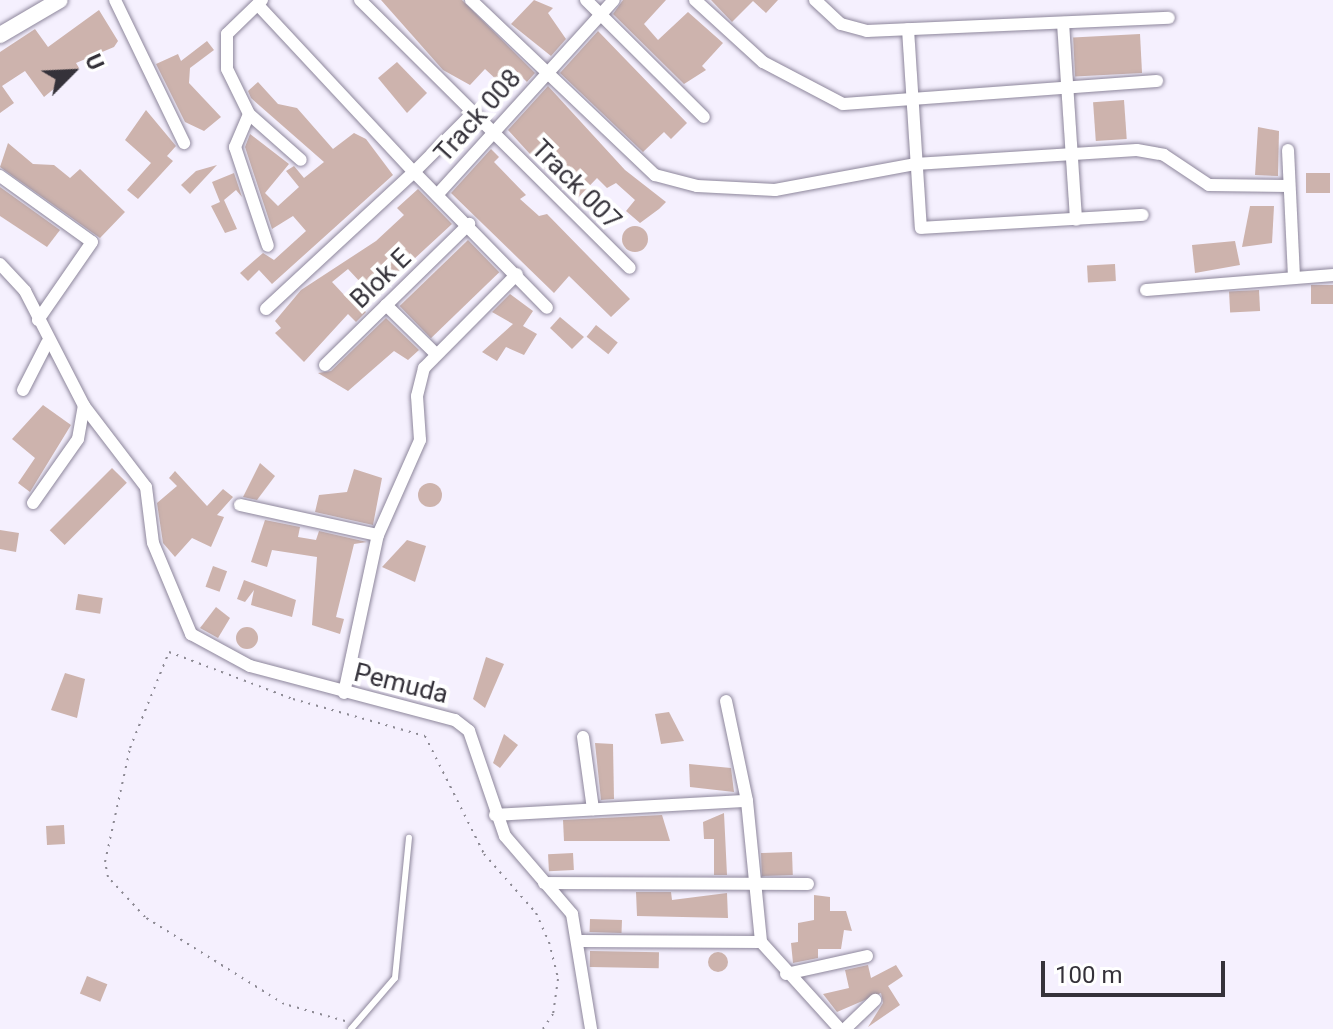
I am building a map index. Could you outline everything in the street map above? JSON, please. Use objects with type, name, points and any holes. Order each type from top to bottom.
[{"type":"street","points":[[0,35],[60,0]]},
{"type":"street","points":[[115,0],[184,143]]},
{"type":"street","name":"Track 007","points":[[360,0],[630,268]]},
{"type":"street","points":[[471,0],[655,175],[738,192],[915,164],[1150,151],[1209,185],[1289,186]]},
{"type":"street","points":[[586,0],[704,117]]},
{"type":"street","name":"Track 008","points":[[266,309],[414,172],[437,195],[614,0]]},
{"type":"street","points":[[695,0],[763,62],[820,98],[912,100],[1157,81]]},
{"type":"street","points":[[815,0],[854,29],[1169,18]]},
{"type":"street","points":[[301,160],[249,114],[234,91],[224,46],[227,34],[260,2],[414,172],[473,113]]},
{"type":"street","points":[[1063,23],[1076,220]]},
{"type":"street","points":[[908,29],[918,224],[927,230],[1143,215]]},
{"type":"street","points":[[249,114],[235,147],[268,246]]},
{"type":"street","points":[[1288,150],[1294,278]]},
{"type":"street","points":[[0,176],[92,242],[38,320]]},
{"type":"street","points":[[437,195],[469,224],[547,308]]},
{"type":"street","name":"Blok E","points":[[325,365],[469,224]]},
{"type":"street","points":[[0,264],[38,320],[47,343],[84,406],[78,439],[33,503]]},
{"type":"street","points":[[344,693],[378,535],[417,452],[418,391],[433,351],[517,274]]},
{"type":"street","points":[[1146,290],[1333,275]]},
{"type":"street","points":[[386,305],[433,351]]},
{"type":"street","points":[[23,390],[47,343]]},
{"type":"street","name":"Pemuda","points":[[84,406],[135,469],[149,499],[153,543],[197,640],[250,666],[465,726],[495,815],[511,845],[572,914],[580,941],[591,1029]]},
{"type":"street","points":[[240,505],[378,535]]},
{"type":"street","points":[[726,701],[747,801],[761,942],[786,974],[842,1029],[875,1000]]},
{"type":"street","points":[[583,737],[593,809]]},
{"type":"street","points":[[495,815],[747,801]]},
{"type":"street","points":[[511,845],[514,823],[527,813]]},
{"type":"street","points":[[544,883],[808,884]]},
{"type":"street","points":[[580,941],[761,942]]},
{"type":"street","points":[[786,974],[867,956]]},
{"type":"lane","points":[[354,1026],[396,975],[409,838]]},
{"type":"path","points":[[354,1026],[284,1004],[152,923],[108,877],[130,748],[169,652],[308,704],[425,736],[484,854],[536,913],[549,942],[558,979],[553,1014],[543,1029]]},
{"type":"building","points":[[381,0],[462,0],[535,73],[527,82],[513,68],[499,82],[485,69],[470,85],[443,70]]},
{"type":"building","points":[[534,0],[553,8],[548,13],[566,39],[551,56],[511,24]]},
{"type":"building","points":[[623,0],[666,0],[644,24],[658,40],[688,12],[723,43],[702,66],[706,70],[684,84],[613,14]]},
{"type":"building","points":[[711,0],[778,0],[766,13],[753,1],[732,22]]},
{"type":"building","points":[[99,10],[118,41],[114,47],[76,63],[79,68],[44,97],[25,71],[2,86],[14,103],[0,113],[0,52],[35,29],[48,47]]},
{"type":"building","points":[[598,31],[687,123],[671,139],[664,132],[643,152],[560,73]]},
{"type":"building","points":[[1140,34],[1142,73],[1075,76],[1073,38]]},
{"type":"building","points":[[207,41],[214,50],[190,68],[189,83],[221,117],[204,131],[185,122],[156,64],[178,54],[181,61]]},
{"type":"building","points":[[397,62],[427,93],[407,113],[378,78]]},
{"type":"building","points":[[258,82],[278,104],[297,108],[333,149],[354,133],[366,139],[393,175],[272,284],[259,270],[248,281],[240,273],[263,253],[274,260],[306,231],[293,216],[272,229],[245,147],[250,134],[289,164],[265,193],[278,206],[299,187],[286,171],[294,166],[304,178],[324,162],[251,98],[248,91]]},
{"type":"building","points":[[548,86],[625,170],[666,202],[659,209],[640,223],[626,211],[635,200],[616,183],[607,188],[597,178],[575,201],[565,182],[540,165],[508,130]]},
{"type":"building","points":[[1124,100],[1127,139],[1096,141],[1093,102]]},
{"type":"building","points":[[146,110],[176,146],[167,156],[173,161],[138,199],[127,190],[151,163],[125,140]]},
{"type":"building","points":[[1258,127],[1279,131],[1278,176],[1255,175]]},
{"type":"building","points":[[8,143],[33,164],[54,165],[70,178],[80,169],[125,212],[100,238],[0,167]]},
{"type":"building","points":[[491,149],[499,157],[494,162],[526,195],[520,199],[539,216],[547,214],[630,299],[611,317],[569,276],[554,293],[451,193]]},
{"type":"building","points":[[217,165],[190,194],[181,185],[196,171]]},
{"type":"building","points":[[234,173],[242,197],[236,190],[224,200],[237,229],[225,233],[211,206],[220,202],[212,182]]},
{"type":"building","points":[[1306,173],[1330,173],[1330,193],[1306,193]]},
{"type":"building","points":[[0,187],[60,230],[47,247],[0,216]]},
{"type":"building","points":[[418,189],[452,224],[361,308],[366,312],[356,322],[348,314],[304,362],[275,333],[281,328],[275,321],[301,290],[376,241],[404,215],[397,208]],"holes":[[[348,269],[362,284],[347,298],[332,282]]]},
{"type":"building","points":[[1250,206],[1274,206],[1272,243],[1242,247]]},
{"type":"building","points":[[635,226],[644,230],[648,239],[644,248],[635,252],[626,248],[622,239],[626,230]]},
{"type":"building","points":[[468,240],[499,272],[431,338],[400,306]]},
{"type":"building","points":[[1235,241],[1240,265],[1195,273],[1192,245]]},
{"type":"building","points":[[1115,264],[1116,281],[1088,282],[1087,265]]},
{"type":"building","points":[[1311,285],[1333,285],[1333,304],[1311,304]]},
{"type":"building","points":[[1259,290],[1260,311],[1230,313],[1229,292]]},
{"type":"building","points":[[510,294],[533,311],[523,326],[537,334],[524,355],[506,347],[497,361],[482,352],[513,324],[492,312]]},
{"type":"building","points":[[560,317],[584,337],[572,349],[550,328]]},
{"type":"building","points":[[386,318],[419,350],[408,360],[394,351],[348,391],[318,373],[331,371]]},
{"type":"building","points":[[596,325],[618,343],[608,354],[587,337]]},
{"type":"building","points":[[43,405],[71,425],[30,492],[18,483],[35,458],[12,439]]},
{"type":"building","points":[[260,463],[275,476],[257,500],[243,497]]},
{"type":"building","points":[[112,468],[127,483],[65,545],[50,530]]},
{"type":"building","points":[[354,469],[382,478],[373,525],[315,512],[319,495],[347,492]]},
{"type":"building","points":[[175,471],[207,506],[223,489],[233,497],[217,515],[224,517],[211,547],[192,538],[175,557],[163,543],[157,503],[177,486],[169,478]]},
{"type":"building","points":[[430,483],[439,486],[442,495],[439,504],[430,507],[421,504],[418,495],[421,486]]},
{"type":"building","points":[[265,520],[300,527],[298,537],[316,540],[319,531],[367,542],[354,544],[336,617],[344,619],[340,634],[312,625],[317,557],[272,550],[267,567],[251,562]]},
{"type":"building","points":[[0,530],[19,533],[16,552],[0,549]]},
{"type":"building","points":[[407,540],[426,546],[415,582],[382,567]]},
{"type":"building","points":[[213,566],[227,571],[220,592],[205,587]]},
{"type":"building","points":[[244,580],[296,600],[292,617],[251,605],[254,590],[245,602],[237,599]]},
{"type":"building","points":[[78,594],[103,598],[100,614],[75,610]]},
{"type":"building","points":[[216,607],[230,618],[218,638],[200,628]]},
{"type":"building","points":[[247,627],[255,630],[258,638],[255,646],[247,649],[239,646],[236,638],[239,630]]},
{"type":"building","points":[[486,657],[504,664],[485,708],[473,699]]},
{"type":"building","points":[[65,673],[85,679],[77,718],[51,710]]},
{"type":"building","points":[[669,712],[684,741],[661,744],[655,714]]},
{"type":"building","points":[[504,734],[518,745],[500,768],[493,763]]},
{"type":"building","points":[[595,743],[613,744],[614,799],[601,800]]},
{"type":"building","points":[[689,764],[731,768],[734,792],[690,787]]},
{"type":"building","points":[[724,813],[727,875],[714,875],[714,839],[704,839],[703,822]]},
{"type":"building","points":[[662,815],[670,841],[564,841],[563,820]]},
{"type":"building","points":[[64,825],[65,844],[47,845],[46,826]]},
{"type":"building","points":[[792,852],[793,875],[762,876],[761,853]]},
{"type":"building","points":[[573,853],[574,870],[549,871],[548,854]]},
{"type":"building","points":[[636,892],[671,892],[672,900],[727,893],[728,918],[637,916]]},
{"type":"building","points":[[814,895],[830,897],[830,911],[846,911],[852,931],[844,930],[841,949],[818,949],[818,958],[793,963],[791,943],[798,942],[798,923],[814,920]]},
{"type":"building","points":[[590,919],[622,920],[622,933],[590,932]]},
{"type":"building","points":[[590,951],[659,952],[659,968],[590,967]]},
{"type":"building","points":[[714,952],[722,952],[728,962],[722,972],[714,972],[708,966],[708,958]]},
{"type":"building","points":[[868,965],[871,978],[896,965],[903,976],[888,986],[900,1005],[868,1027],[883,1003],[881,993],[837,1012],[823,994],[849,988],[845,970]]},
{"type":"building","points":[[87,976],[107,984],[100,1002],[80,994]]}]
